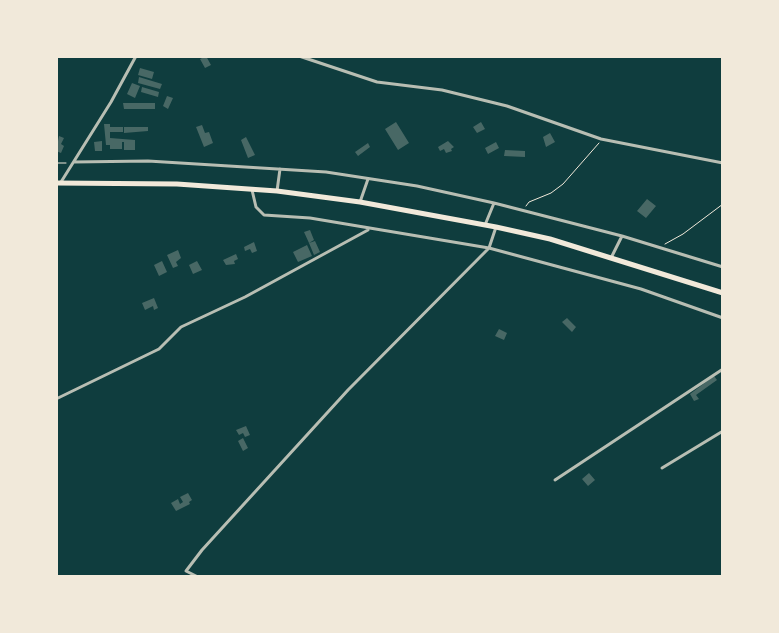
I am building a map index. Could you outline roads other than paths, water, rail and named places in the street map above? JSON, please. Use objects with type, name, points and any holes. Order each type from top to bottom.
[{"type":"highway","points":[[59,182],[177,184],[277,191],[360,202],[550,239],[723,293]]},
{"type":"street","points":[[59,182],[74,162],[136,56]]},
{"type":"street","points":[[299,56],[377,82],[442,90],[507,106],[601,139],[723,163]]},
{"type":"street","points":[[74,162],[148,161],[326,172],[368,178],[522,210],[622,236],[723,267]]},
{"type":"street","points":[[277,191],[280,169]]},
{"type":"street","points":[[360,202],[368,178]]},
{"type":"street","points":[[252,190],[256,207],[264,215],[310,218],[368,230],[489,248],[641,289],[723,318]]},
{"type":"street","points":[[484,225],[494,203]]},
{"type":"street","points":[[198,577],[186,571],[202,550],[348,390],[489,248],[496,227]]},
{"type":"street","points":[[56,399],[159,349],[181,327],[245,297],[368,230]]},
{"type":"street","points":[[611,258],[622,236]]},
{"type":"street","points":[[555,480],[723,369]]},
{"type":"street","points":[[662,468],[723,431]]}]
